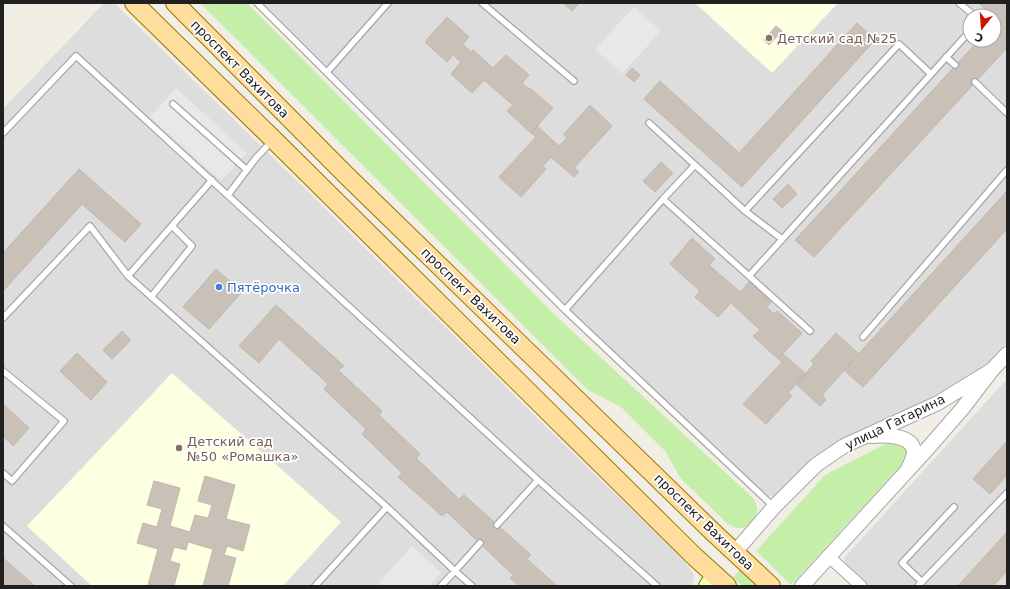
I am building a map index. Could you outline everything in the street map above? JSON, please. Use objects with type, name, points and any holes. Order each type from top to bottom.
[{"type":"main road","name":"проспект Вахитова","points":[[134,3],[695,557],[716,582]]},
{"type":"main road","name":"проспект Вахитова","points":[[175,3],[354,183],[715,534],[771,586]]},
{"type":"main road","name":"улица Гагарина","points":[[716,582],[735,552]]},
{"type":"street","name":"улица Гагарина","points":[[802,586],[962,409],[992,370],[1007,354]]},
{"type":"street","name":"улица Гагарина","points":[[735,552],[774,508],[816,465],[844,446],[938,403],[992,370]]},
{"type":"street","points":[[864,436],[894,436],[911,443],[914,450],[914,455],[907,471]]},
{"type":"street","points":[[828,556],[861,586]]},
{"type":"lane","points":[[257,3],[566,310],[774,508]]},
{"type":"lane","points":[[327,72],[388,3]]},
{"type":"lane","points":[[482,3],[574,81]]},
{"type":"lane","points":[[749,276],[962,40]]},
{"type":"lane","points":[[745,211],[899,44],[932,74]]},
{"type":"lane","points":[[3,133],[76,56],[538,480],[657,586]]},
{"type":"lane","points":[[946,57],[955,65]]},
{"type":"lane","points":[[975,82],[1007,113]]},
{"type":"lane","points":[[173,104],[247,170]]},
{"type":"lane","points":[[648,123],[745,211],[782,239]]},
{"type":"lane","points":[[228,195],[256,158],[274,140]]},
{"type":"lane","points":[[566,310],[663,199],[695,165]]},
{"type":"lane","points":[[863,336],[1007,170]]},
{"type":"lane","points":[[128,276],[212,180]]},
{"type":"lane","points":[[663,199],[810,331]]},
{"type":"lane","points":[[3,318],[90,226],[128,276],[388,507],[472,586]]},
{"type":"lane","points":[[151,297],[192,246],[172,226]]},
{"type":"lane","points":[[3,370],[64,421],[12,481],[3,473]]},
{"type":"lane","points":[[498,525],[538,480]]},
{"type":"lane","points":[[954,507],[902,563],[920,584],[1007,493]]},
{"type":"lane","points":[[314,586],[388,507]]},
{"type":"lane","points":[[3,526],[70,586]]},
{"type":"lane","points":[[441,586],[480,543]]},
{"type":"shaded area","points":[[104,3],[114,3],[592,472],[681,556],[694,575],[692,586],[3,586],[3,109]]},
{"type":"shaded area","points":[[257,3],[1007,3],[1007,343],[981,372],[947,392],[826,449],[775,497],[764,495],[578,325]]},
{"type":"shaded area","name":"Детский сад №25","points":[[695,3],[838,3],[772,73]]},
{"type":"shaded area","points":[[634,7],[661,31],[622,74],[595,49]]},
{"type":"shaded area","points":[[176,88],[247,153],[221,181],[150,117]]},
{"type":"shaded area","name":"Детский сад №50 «Ромашка»","points":[[172,373],[341,522],[283,586],[92,586],[27,526]]},
{"type":"shaded area","points":[[1007,379],[1007,586],[865,586],[846,568],[844,558]]},
{"type":"shaded area","points":[[412,546],[441,573],[429,586],[382,586],[379,582]]},
{"type":"green space","points":[[200,3],[247,3],[557,317],[753,498],[757,511],[756,518],[752,523],[741,528],[728,524],[681,479],[665,451],[621,407],[588,390]]},
{"type":"green space","points":[[891,441],[904,445],[907,452],[905,461],[791,585],[756,551],[825,475]]},
{"type":"green space","points":[[740,570],[757,586],[743,586],[733,577]]},
{"type":"building","points":[[563,3],[579,3],[572,11]]},
{"type":"building","points":[[979,3],[1007,3],[1007,48],[814,257],[795,240],[972,48],[1002,48],[1002,8],[984,8]]},
{"type":"building","points":[[447,17],[469,37],[463,44],[471,52],[473,50],[493,68],[506,55],[529,75],[522,83],[553,108],[531,133],[507,111],[513,105],[484,80],[472,93],[451,74],[461,62],[453,55],[447,62],[425,42]]},
{"type":"building","points":[[857,23],[875,40],[742,187],[644,99],[660,81],[739,153]]},
{"type":"building","points":[[776,26],[782,31],[769,45],[764,40]]},
{"type":"building","points":[[632,68],[640,75],[634,82],[626,75]]},
{"type":"building","points":[[590,105],[612,126],[574,168],[579,172],[574,177],[551,157],[543,166],[546,169],[521,197],[499,177],[536,137],[531,133],[537,126],[559,146],[567,138],[564,134]]},
{"type":"building","points":[[661,162],[673,173],[655,192],[643,181]]},
{"type":"building","points":[[79,169],[141,224],[125,242],[82,204],[3,291],[3,253]]},
{"type":"building","points":[[788,184],[797,194],[782,208],[773,199]]},
{"type":"building","points":[[1007,191],[1007,229],[863,387],[844,370]]},
{"type":"building","points":[[692,238],[715,259],[709,265],[740,292],[751,280],[773,300],[767,307],[774,314],[777,311],[802,333],[778,359],[753,336],[760,330],[731,303],[718,317],[695,297],[700,291],[670,264]]},
{"type":"building","points":[[216,269],[242,292],[209,329],[183,307]]},
{"type":"building","points":[[276,305],[344,366],[338,370],[382,411],[379,415],[420,454],[416,458],[459,499],[464,495],[531,555],[527,559],[557,586],[519,586],[510,578],[513,575],[447,512],[442,516],[398,477],[402,473],[362,434],[366,429],[324,389],[328,384],[279,339],[259,363],[239,346]]},
{"type":"building","points":[[122,331],[131,340],[112,359],[103,350]]},
{"type":"building","points":[[836,333],[859,354],[822,395],[826,400],[820,406],[796,384],[814,364],[811,361]]},
{"type":"building","points":[[77,353],[107,382],[91,400],[60,371]]},
{"type":"building","points":[[783,354],[806,374],[788,393],[792,396],[766,424],[743,404],[782,362],[778,359]]},
{"type":"building","points":[[3,404],[29,428],[13,446],[3,436]]},
{"type":"building","points":[[1007,441],[1007,475],[990,494],[973,479]]},
{"type":"building","points":[[205,476],[235,485],[226,519],[250,525],[243,551],[227,546],[224,555],[236,558],[228,586],[203,586],[213,549],[188,542],[186,550],[174,547],[170,561],[180,564],[174,586],[148,585],[158,549],[137,543],[143,523],[157,527],[162,509],[147,505],[154,481],[180,488],[170,526],[190,532],[195,515],[208,518],[212,505],[198,501]]},
{"type":"building","points":[[1007,532],[1007,571],[993,586],[958,586]]},
{"type":"building","points":[[3,558],[35,586],[3,586]]},
{"type":"place","name":"Детский сад №25","points":[[769,38]]},
{"type":"place","name":"Пятёрочка","points":[[219,287]]},
{"type":"place","name":"Детский сад №50 «Ромашка»","points":[[179,448]]}]
